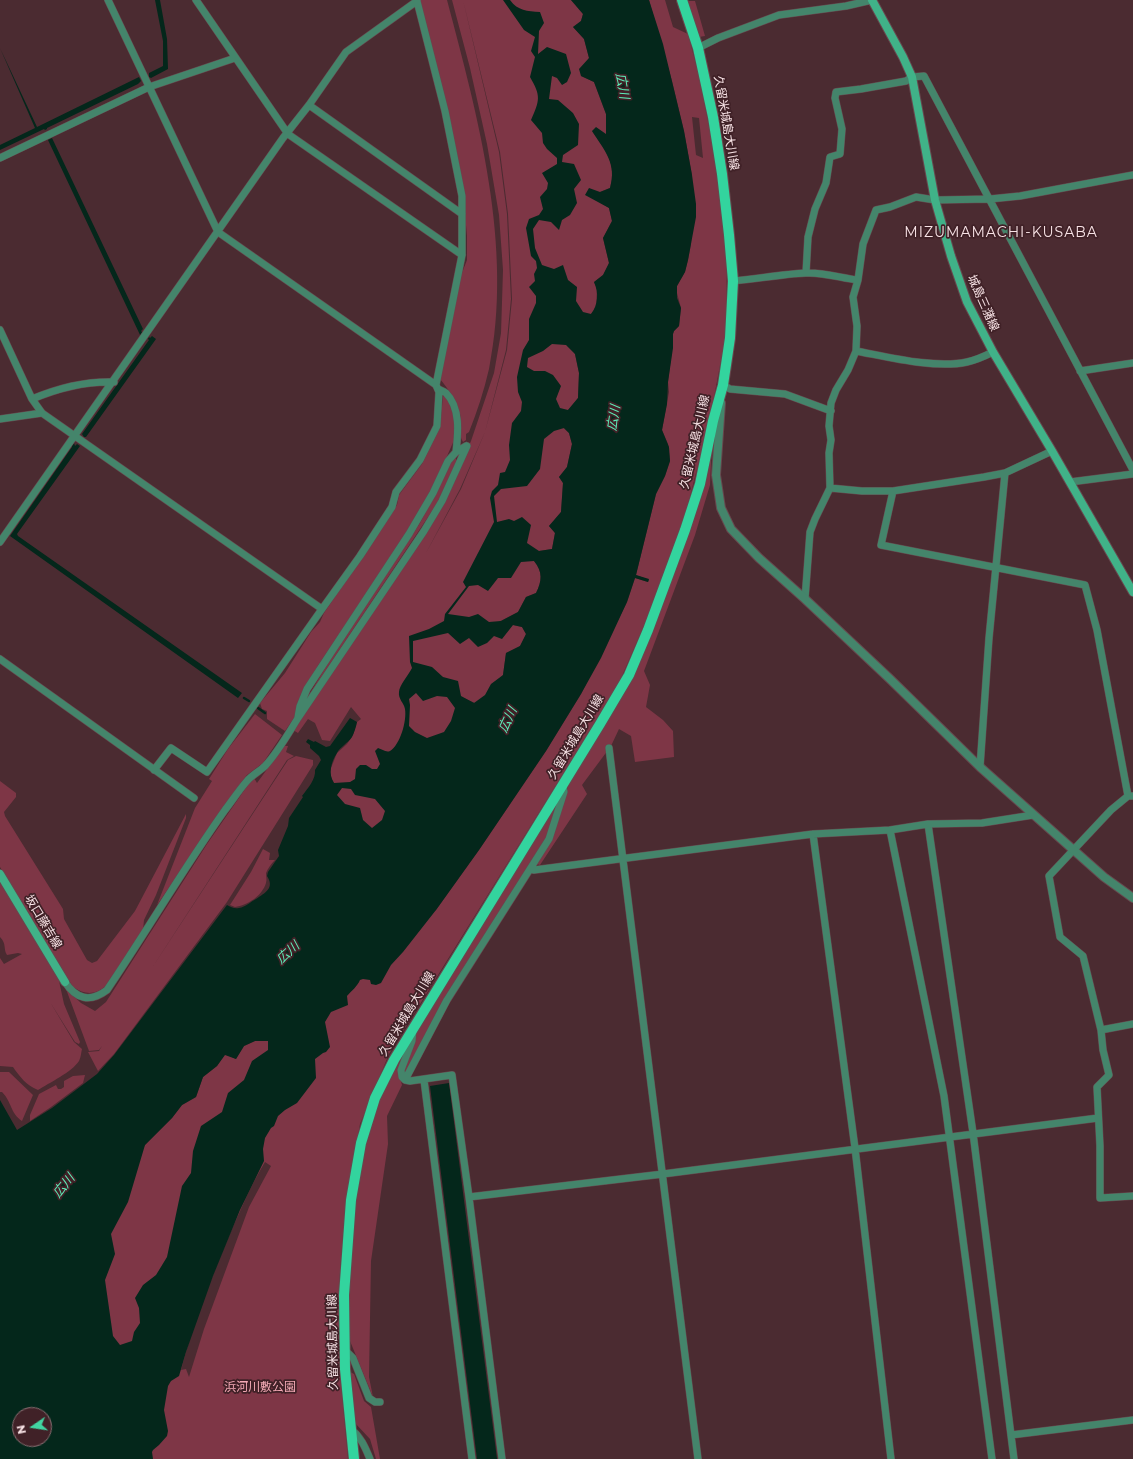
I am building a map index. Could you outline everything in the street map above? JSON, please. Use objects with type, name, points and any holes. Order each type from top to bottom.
[{"type":"main road","name":"久留米城島大川線","points":[[354,1459],[350,1428],[345,1350],[344,1295],[352,1200],[361,1143],[375,1098],[394,1060],[629,675],[648,630],[685,530],[700,484],[713,421],[723,384],[730,338],[733,281],[729,235],[722,174],[713,117],[698,48],[682,0]]},
{"type":"main road","name":"城島三潴線","points":[[872,0],[903,57],[912,78],[935,200],[951,256],[967,302],[993,352],[1133,592]]},
{"type":"main road","name":"坂口藤吉線","points":[[0,874],[65,982]]},
{"type":"street","points":[[108,0],[218,232],[446,393],[453,405],[456,417],[458,432],[456,452]]},
{"type":"street","points":[[196,0],[288,134],[462,255]]},
{"type":"street","points":[[698,48],[718,38],[779,15],[846,6],[872,0]]},
{"type":"street","points":[[0,542],[114,382],[283,138],[288,134],[346,52],[417,1],[445,111],[462,196],[462,255],[437,387],[439,392],[437,426],[420,460],[396,492],[392,507],[360,556],[208,772],[171,748],[154,770]]},
{"type":"street","points":[[0,158],[149,87],[235,58]]},
{"type":"street","points":[[806,273],[808,237],[815,209],[826,183],[830,157],[840,154],[842,129],[835,98],[836,92],[862,90],[924,76],[1133,470],[1070,482]]},
{"type":"street","points":[[309,105],[462,214]]},
{"type":"street","points":[[804,599],[810,532],[830,488],[829,453],[831,440],[829,426],[831,403],[856,351],[856,326],[853,297],[858,280],[863,244],[876,210],[890,207],[916,197],[935,200],[1020,196],[1133,175]]},
{"type":"street","points":[[733,281],[806,273],[826,274],[858,280]]},
{"type":"street","points":[[0,330],[32,399],[42,413],[74,437],[322,609]]},
{"type":"street","points":[[856,351],[891,358],[938,364],[966,362],[993,352]]},
{"type":"street","points":[[1080,371],[1133,363]]},
{"type":"street","points":[[32,399],[47,393],[83,383],[97,381],[114,382]]},
{"type":"street","points":[[723,384],[730,389],[785,394],[831,412]]},
{"type":"street","points":[[723,384],[716,475],[721,508],[731,529],[758,558],[890,679],[980,767],[1104,877],[1133,898]]},
{"type":"street","points":[[0,419],[42,413]]},
{"type":"street","points":[[65,982],[74,993],[90,999],[99,997],[107,990],[148,929],[179,878],[218,821],[247,781],[265,766],[286,738],[406,558],[438,507],[467,446],[456,452],[448,461],[433,493],[409,534],[307,689],[300,706],[298,718]]},
{"type":"street","points":[[830,488],[862,491],[893,491],[984,477],[1006,473],[1052,451]]},
{"type":"street","points":[[980,767],[989,638],[1006,473]]},
{"type":"street","points":[[893,491],[881,545],[1085,586],[1097,630],[1130,796],[1111,810],[1049,876],[1060,937],[1082,956],[1109,1075],[1097,1087],[1100,1198],[1133,1196]]},
{"type":"street","points":[[0,659],[194,798]]},
{"type":"street","points":[[609,748],[698,1459]]},
{"type":"street","points":[[405,1080],[447,1000],[549,839],[564,792],[563,783]]},
{"type":"street","points":[[530,869],[534,870],[623,859],[813,834],[890,830],[928,824],[982,823],[1034,815]]},
{"type":"street","points":[[928,824],[1014,1459]]},
{"type":"street","points":[[890,830],[951,1136],[992,1459]]},
{"type":"street","points":[[813,834],[855,1148],[891,1459]]},
{"type":"street","points":[[1100,1030],[1133,1024]]},
{"type":"street","points":[[414,1028],[412,1040],[401,1070],[402,1077],[410,1082],[452,1075],[502,1459]]},
{"type":"street","points":[[424,1080],[472,1459]]},
{"type":"street","points":[[469,1197],[663,1174],[855,1148],[1098,1118]]},
{"type":"street","points":[[345,1350],[353,1358],[369,1398],[375,1402],[380,1402]]},
{"type":"street","points":[[1012,1437],[1133,1420]]},
{"type":"street","points":[[350,1428],[357,1434],[365,1446],[370,1459]]},
{"type":"green space","points":[[419,0],[447,0],[481,136],[495,229],[497,276],[496,323],[489,369],[483,393],[469,432],[466,434],[466,440],[463,442],[461,436],[459,409],[452,395],[440,379],[460,278],[467,260],[465,214]]},
{"type":"green space","points":[[452,0],[463,0],[571,0],[583,14],[581,21],[573,27],[584,39],[589,58],[581,76],[594,82],[606,114],[606,135],[592,131],[606,151],[612,171],[610,188],[600,192],[601,203],[609,208],[612,221],[603,238],[609,263],[603,275],[594,282],[597,289],[596,307],[591,314],[561,327],[575,354],[579,373],[578,398],[568,410],[536,441],[559,424],[569,433],[572,444],[567,467],[559,477],[563,483],[561,512],[549,526],[555,533],[552,549],[539,551],[519,558],[534,561],[537,565],[541,577],[538,589],[536,593],[526,597],[518,612],[487,628],[513,625],[522,627],[526,634],[520,646],[506,653],[503,675],[484,707],[443,689],[461,712],[394,796],[386,840],[333,808],[334,783],[329,773],[337,753],[347,744],[353,735],[357,722],[361,719],[351,707],[330,741],[322,740],[315,723],[308,719],[298,733],[293,730],[443,504],[471,441],[494,373],[501,333],[502,302],[503,270],[499,215],[487,144],[470,68]],"holes":[[[463,0],[500,152],[508,214],[512,299],[507,350],[485,432],[506,350],[511,299],[507,214],[499,152]],[[485,432],[461,489],[426,553],[460,489]]]},
{"type":"green space","name":"浜河川敷公園","points":[[649,0],[665,0],[673,27],[688,34],[699,76],[716,162],[727,253],[726,334],[710,418],[685,516],[653,605],[618,685],[389,1054],[360,1124],[345,1209],[339,1285],[341,1384],[348,1459],[110,1459],[145,1350],[93,1354],[109,1198],[145,1145],[172,1118],[182,1105],[196,1097],[203,1077],[217,1066],[225,1054],[236,1059],[244,1046],[255,1041],[347,976],[436,910],[479,850],[546,751],[581,694],[627,602],[635,578],[648,582],[649,580],[636,575],[656,494],[665,476],[670,461],[668,444],[662,430],[669,392],[668,382],[673,334],[679,326],[681,308],[677,293],[677,286],[685,272],[691,244],[692,175],[684,131],[672,81]],"holes":[[[692,117],[699,118],[703,158],[696,155]],[[265,1162],[271,1166],[249,1207],[204,1329],[189,1377],[186,1369],[181,1370],[209,1285],[250,1189]]]},
{"type":"green space","points":[[687,1],[695,1],[705,36],[699,37]]},
{"type":"green space","points":[[443,396],[449,401],[453,412],[456,427],[455,438],[433,488],[416,520],[319,664],[301,695],[294,718],[285,731],[267,719],[267,711],[262,709],[260,703],[285,673],[311,632],[320,622],[324,613],[397,505],[399,495],[422,464],[440,427]]},
{"type":"green space","points":[[712,442],[710,485],[695,535],[644,671],[650,685],[646,707],[663,720],[673,731],[674,757],[635,762],[631,736],[619,729],[611,746],[582,785],[587,794],[540,865],[536,864],[550,841],[569,784],[639,665],[689,532]]},
{"type":"green space","points":[[456,458],[456,463],[440,499],[306,700],[334,653],[420,523],[453,459]]},
{"type":"green space","points":[[255,714],[282,735],[263,763],[247,775],[240,784],[157,905],[195,808],[212,781],[209,779],[228,749]]},
{"type":"green space","points":[[284,746],[288,746],[286,752],[294,756],[287,760],[150,971],[288,760],[296,756],[313,760],[313,765],[227,902],[114,1054],[98,1071],[88,1052],[99,1051],[102,1046],[99,1050],[89,1051],[66,989],[81,1003],[95,1011],[106,1002],[207,844],[250,782],[254,778],[257,783]]},
{"type":"green space","points":[[0,781],[16,793],[16,797],[4,812],[5,816],[63,909],[64,919],[87,960],[92,963],[97,961],[135,911],[186,814],[186,818],[156,895],[144,920],[143,930],[106,986],[98,991],[86,993],[73,987],[0,867]]},
{"type":"green space","points":[[561,795],[547,837],[405,1074],[404,1068],[417,1031]]},
{"type":"green space","points":[[263,849],[270,853],[269,860],[275,860],[266,873],[264,888],[258,896],[245,904],[235,907],[230,905],[251,872]]},
{"type":"green space","points":[[0,879],[58,976],[64,1004],[80,1042],[79,1044],[75,1042],[50,1002],[74,1042],[82,1049],[80,1060],[76,1065],[38,1090],[30,1086],[13,1067],[0,1066],[0,958],[4,964],[22,954],[18,953],[7,955],[0,937]]},
{"type":"green space","points":[[408,1043],[400,1078],[402,1085],[387,1116],[388,1144],[371,1261],[369,1377],[373,1397],[350,1341],[349,1285],[356,1199],[366,1145],[380,1098]]},
{"type":"green space","points":[[0,1072],[9,1072],[33,1095],[22,1121],[15,1114],[2,1092],[0,1092]]},
{"type":"green space","points":[[85,1075],[83,1083],[30,1121],[30,1115],[39,1094],[56,1085],[58,1089],[61,1089],[64,1087],[64,1081],[73,1076]]},
{"type":"green space","points":[[350,1372],[354,1374],[364,1401],[371,1407],[380,1459],[376,1459],[370,1439],[354,1422]]},
{"type":"water","points":[[155,0],[160,0],[167,39],[168,69],[151,78],[149,77],[149,73],[163,66],[163,41]]},
{"type":"water","name":"広川","points":[[503,0],[510,0],[513,4],[523,10],[540,12],[544,23],[539,31],[538,54],[547,47],[566,54],[571,73],[567,82],[562,85],[557,78],[552,76],[549,99],[558,100],[573,113],[579,124],[578,145],[563,155],[562,162],[574,164],[581,180],[574,189],[577,203],[570,215],[562,220],[559,230],[551,222],[539,220],[533,229],[535,248],[542,265],[554,269],[563,265],[568,280],[577,287],[576,301],[583,312],[591,314],[595,307],[597,295],[594,282],[603,275],[609,263],[603,238],[612,221],[609,208],[585,195],[589,188],[600,192],[610,188],[612,172],[611,165],[605,151],[592,131],[596,127],[606,134],[606,114],[594,82],[581,76],[579,69],[589,58],[584,39],[573,27],[581,21],[583,14],[571,0],[649,0],[663,44],[684,131],[692,175],[696,204],[696,217],[685,272],[677,286],[677,298],[681,308],[679,326],[673,334],[667,404],[662,430],[669,447],[670,461],[665,476],[656,494],[636,575],[649,579],[648,582],[635,578],[627,602],[601,658],[581,694],[546,751],[479,850],[436,910],[391,965],[381,983],[376,985],[371,984],[370,980],[360,980],[356,987],[347,996],[348,1005],[331,1012],[325,1022],[330,1047],[326,1052],[315,1059],[316,1078],[297,1103],[278,1116],[274,1126],[265,1138],[263,1149],[264,1161],[240,1210],[213,1276],[179,1376],[171,1381],[168,1386],[164,1410],[168,1431],[167,1436],[153,1450],[153,1459],[0,1459],[0,1100],[17,1130],[52,1108],[97,1074],[114,1055],[227,905],[234,908],[246,906],[268,890],[270,884],[267,876],[268,872],[279,856],[278,850],[288,826],[289,818],[311,783],[315,770],[321,760],[306,742],[308,739],[326,747],[330,746],[350,718],[357,722],[357,724],[352,737],[338,751],[333,760],[331,776],[334,783],[350,782],[355,779],[356,769],[360,765],[366,765],[372,769],[377,769],[380,764],[375,751],[378,748],[390,751],[394,748],[400,738],[404,726],[405,709],[399,697],[399,689],[412,668],[410,662],[409,636],[429,629],[444,621],[445,614],[466,587],[463,582],[494,522],[490,498],[492,491],[498,485],[500,473],[505,472],[510,460],[509,445],[512,423],[521,411],[522,402],[518,392],[517,377],[523,350],[529,340],[529,319],[536,303],[536,296],[529,287],[535,281],[534,274],[537,268],[536,261],[531,256],[526,228],[529,219],[539,215],[543,209],[540,197],[547,189],[548,183],[542,173],[557,164],[557,158],[547,149],[543,143],[542,133],[531,120],[538,103],[538,94],[530,77],[535,57],[531,51],[535,37],[524,30]],"holes":[[[552,344],[566,345],[575,354],[579,373],[578,398],[568,410],[560,408],[556,399],[561,386],[553,375],[545,371],[534,371],[527,367],[528,358],[543,351]],[[564,428],[569,433],[572,444],[567,467],[559,477],[563,483],[561,512],[549,526],[555,533],[552,549],[539,551],[527,543],[531,525],[522,517],[514,521],[509,519],[497,522],[494,496],[501,489],[527,486],[540,469],[544,439],[554,431]],[[534,561],[539,569],[541,577],[536,593],[526,597],[518,612],[501,621],[489,622],[478,614],[469,617],[448,614],[469,586],[478,585],[488,591],[498,578],[511,578],[521,562]],[[513,625],[522,627],[526,634],[520,646],[506,653],[503,675],[491,684],[485,695],[474,703],[461,696],[458,681],[443,677],[432,667],[413,662],[413,641],[448,633],[460,644],[469,638],[478,647],[487,643],[494,636],[502,639]],[[416,693],[423,701],[437,696],[447,697],[455,708],[451,721],[444,732],[427,738],[415,732],[409,726],[409,699]],[[342,788],[351,789],[355,795],[375,799],[385,811],[382,820],[372,828],[363,820],[360,808],[345,804],[337,795]],[[255,1041],[268,1041],[268,1050],[252,1061],[244,1080],[228,1093],[222,1112],[201,1126],[193,1151],[191,1173],[182,1186],[167,1257],[156,1275],[143,1285],[135,1298],[139,1308],[140,1323],[134,1332],[132,1341],[120,1345],[113,1336],[105,1280],[115,1254],[111,1234],[128,1202],[145,1145],[172,1118],[182,1105],[196,1097],[203,1077],[217,1066],[225,1055],[236,1059],[244,1046]]]},
{"type":"water","points":[[0,48],[37,127],[139,77],[141,81],[138,84],[45,130],[44,129],[0,150],[0,145],[35,128]]},
{"type":"water","points":[[52,138],[143,329],[141,331],[143,333],[141,337],[48,140]]},
{"type":"water","points":[[152,336],[156,339],[86,437],[84,437],[82,434],[149,340],[149,337],[150,338]]},
{"type":"water","points":[[74,443],[75,446],[77,444],[80,446],[17,534],[18,536],[242,693],[238,698],[10,536]]},
{"type":"water","points":[[449,1083],[497,1459],[477,1459],[430,1086]]},
{"type":"waterway","points":[[244,698],[249,701]]},
{"type":"waterway","points":[[258,708],[265,713]]},
{"type":"district","name":"MIZUMAMACHI-KUSABA","points":[[1001,233]]}]
